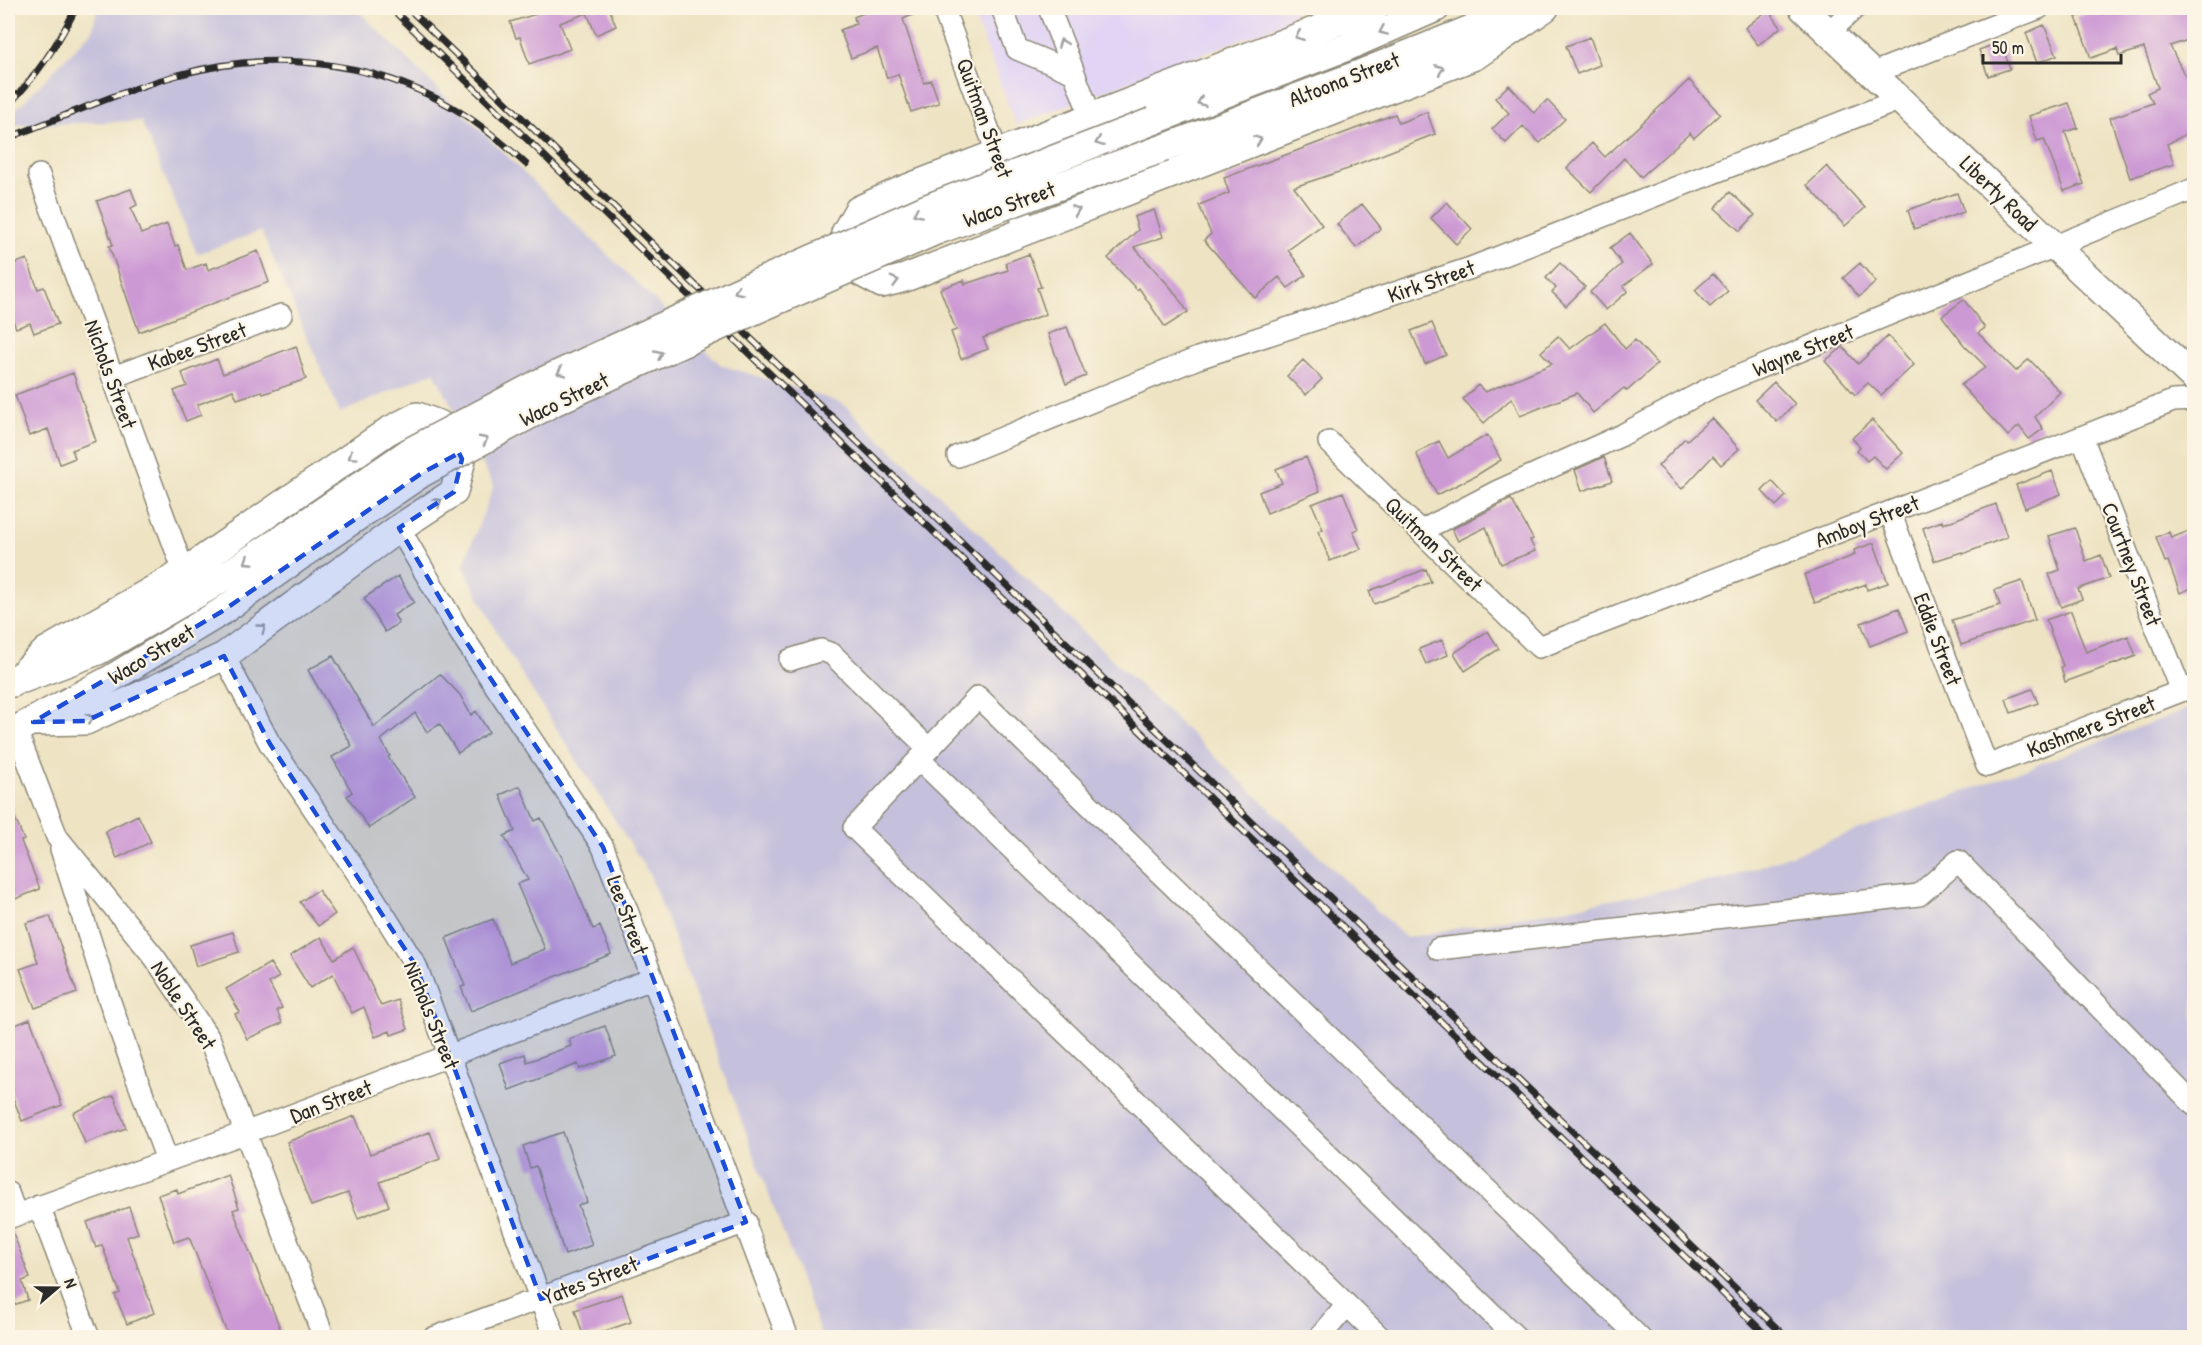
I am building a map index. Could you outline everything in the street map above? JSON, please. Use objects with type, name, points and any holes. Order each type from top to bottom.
[{"type":"main road","points":[[1373,8],[902,190],[858,210],[845,233],[860,272],[882,284],[905,278],[1475,56],[1545,8]]},
{"type":"main road","name":"Altoona Street","points":[[1153,121],[1347,47],[1436,8]]},
{"type":"main road","name":"Altoona Street","points":[[1164,148],[1359,74],[1523,8]]},
{"type":"main road","name":"Liberty Road","points":[[1803,8],[2194,378]]},
{"type":"main road","name":"Waco Street","points":[[19,728],[109,680],[221,612],[303,539],[409,452],[543,381],[748,287],[927,208],[1153,121]]},
{"type":"main road","name":"Waco Street","points":[[10,683],[98,651],[207,588],[303,539],[554,402],[936,231],[1164,148]]},
{"type":"main road","points":[[10,683],[46,651],[184,572],[388,431],[417,416],[441,425],[462,459],[454,492],[399,528],[224,656],[86,721],[19,728]]},
{"type":"street","name":"Quitman Street","points":[[943,8],[1026,230]]},
{"type":"street","points":[[1002,8],[1017,49],[1074,73]]},
{"type":"street","points":[[1048,8],[1091,117]]},
{"type":"street","points":[[1829,32],[1855,8]]},
{"type":"street","points":[[1873,73],[2039,8]]},
{"type":"street","name":"Kirk Street","points":[[958,456],[1198,358],[1471,268],[1901,99]]},
{"type":"street","name":"Nichols Street","points":[[39,175],[184,572]]},
{"type":"street","name":"Wayne Street","points":[[1421,531],[1498,491],[1620,436],[1712,387],[2194,189]]},
{"type":"street","name":"Kabee Street","points":[[113,377],[280,315]]},
{"type":"street","name":"Amboy Street","points":[[1539,647],[2173,401],[2194,400]]},
{"type":"street","name":"Courtney Street","points":[[2082,437],[2188,689]]},
{"type":"street","name":"Quitman Street","points":[[1329,442],[1539,647]]},
{"type":"street","name":"Eddie Street","points":[[1890,512],[1987,766]]},
{"type":"street","name":"Lee Street","points":[[399,528],[459,631],[603,847],[788,1338]]},
{"type":"street","points":[[790,660],[821,650],[832,654],[924,754],[1517,1338]]},
{"type":"street","name":"Nichols Street","points":[[224,656],[270,744],[370,892],[416,966],[555,1338]]},
{"type":"street","name":"Kashmere Street","points":[[1987,766],[2188,689]]},
{"type":"street","points":[[1381,1338],[854,828],[978,697],[1640,1338]]},
{"type":"street","name":"Noble Street","points":[[19,728],[57,837],[154,958],[210,1040],[324,1338]]},
{"type":"street","points":[[57,837],[109,999],[168,1160]]},
{"type":"street","points":[[1438,949],[1919,895],[1958,861],[2194,1105]]},
{"type":"street","name":"Dan Street","points":[[12,1216],[246,1132],[652,979]]},
{"type":"street","points":[[8,1193],[12,1216]]},
{"type":"street","points":[[39,1206],[89,1338]]},
{"type":"street","name":"Yates Street","points":[[433,1338],[746,1222]]},
{"type":"street","points":[[1319,1338],[1347,1305]]},
{"type":"highlighted area","points":[[459,453],[462,459],[454,492],[399,528],[459,631],[603,847],[746,1222],[541,1299],[416,966],[270,744],[224,656],[86,721],[33,722],[221,612],[422,473]]},
{"type":"shaded area","points":[[98,8],[355,8],[721,365],[842,403],[1406,938],[1728,878],[2194,707],[2194,1337],[822,1337],[650,875],[505,648],[463,566],[494,486],[434,372],[340,413],[261,231],[197,254],[141,121],[8,125],[8,118],[92,31]]},
{"type":"shaded area","points":[[971,8],[1296,8],[1289,21],[1016,125]]},
{"type":"building","points":[[543,8],[609,8],[616,26],[596,35],[587,13],[560,23],[570,49],[529,64],[520,37],[516,38],[510,22],[536,14],[535,11]]},
{"type":"building","points":[[876,8],[930,8],[903,19],[924,83],[931,80],[939,103],[911,112],[898,74],[887,78],[877,48],[851,58],[840,30],[856,24],[854,17]]},
{"type":"building","points":[[2120,8],[2194,8],[2194,38],[2170,46],[2194,94],[2194,130],[2167,144],[2174,164],[2130,178],[2110,118],[2153,103],[2147,93],[2158,88],[2144,48],[2119,56],[2117,49],[2091,58],[2076,17],[2100,9],[2102,14]]},
{"type":"building","points":[[1768,10],[1781,27],[1758,45],[1745,28]]},
{"type":"building","points":[[2044,25],[2057,55],[2037,63],[2026,33]]},
{"type":"building","points":[[1590,37],[1600,65],[1577,74],[1566,46]]},
{"type":"building","points":[[2001,42],[2010,69],[1988,76],[1979,50]]},
{"type":"building","points":[[1689,80],[1720,114],[1694,138],[1690,133],[1641,177],[1624,158],[1591,192],[1567,168],[1592,143],[1605,157]]},
{"type":"building","points":[[1509,85],[1534,113],[1547,100],[1565,119],[1540,143],[1523,126],[1506,143],[1492,129],[1509,113],[1495,98]]},
{"type":"building","points":[[2069,103],[2078,128],[2065,132],[2084,184],[2064,191],[2044,139],[2037,141],[2029,116]]},
{"type":"building","points":[[1427,112],[1435,134],[1351,168],[1294,187],[1322,225],[1288,250],[1306,275],[1288,288],[1279,277],[1255,298],[1204,240],[1211,234],[1199,205],[1229,193],[1224,178],[1395,114],[1399,123]]},
{"type":"building","points":[[1827,166],[1865,208],[1845,226],[1807,185]]},
{"type":"building","points":[[131,189],[137,205],[131,208],[141,234],[167,224],[187,270],[206,263],[208,270],[258,251],[269,282],[139,332],[109,246],[113,245],[97,201]]},
{"type":"building","points":[[1730,192],[1755,215],[1740,231],[1715,208]]},
{"type":"building","points":[[1957,193],[1964,212],[1914,229],[1908,210]]},
{"type":"building","points":[[1447,202],[1472,229],[1456,244],[1431,218]]},
{"type":"building","points":[[1362,204],[1381,228],[1356,248],[1337,224]]},
{"type":"building","points":[[1154,210],[1163,237],[1134,247],[1172,289],[1188,312],[1165,327],[1139,288],[1137,290],[1108,258],[1138,230],[1134,217]]},
{"type":"building","points":[[1630,233],[1653,264],[1623,286],[1628,291],[1606,310],[1590,292],[1622,264],[1610,248]]},
{"type":"building","points":[[1029,254],[1041,287],[1037,288],[1046,314],[983,338],[988,349],[961,359],[951,332],[956,330],[940,289],[964,280],[965,284],[1008,270],[1005,263]]},
{"type":"building","points":[[27,259],[38,289],[44,287],[58,324],[34,333],[30,323],[16,328],[8,307],[8,266]]},
{"type":"building","points":[[1560,263],[1585,287],[1566,306],[1552,292],[1556,288],[1546,278]]},
{"type":"building","points":[[1860,263],[1876,282],[1859,297],[1843,278]]},
{"type":"building","points":[[1713,274],[1728,291],[1710,307],[1695,290]]},
{"type":"building","points":[[1964,300],[1985,328],[1978,333],[2016,371],[2029,359],[2060,392],[2035,417],[2043,429],[2029,439],[2019,426],[2008,436],[1961,385],[1986,367],[1964,345],[1942,316]]},
{"type":"building","points":[[1432,323],[1446,355],[1425,364],[1411,331]]},
{"type":"building","points":[[1605,323],[1625,349],[1635,340],[1657,364],[1627,391],[1624,388],[1593,413],[1577,393],[1520,416],[1512,398],[1484,423],[1463,399],[1478,385],[1485,392],[1552,364],[1541,352],[1558,336],[1570,349]]},
{"type":"building","points":[[1067,327],[1086,376],[1066,384],[1048,334]]},
{"type":"building","points":[[1888,336],[1914,365],[1881,395],[1868,383],[1855,395],[1825,361],[1843,347],[1858,364]]},
{"type":"building","points":[[296,346],[306,379],[263,394],[262,391],[237,399],[233,390],[197,405],[201,415],[186,421],[174,391],[187,386],[182,373],[217,359],[223,374]]},
{"type":"building","points":[[1303,360],[1322,379],[1306,395],[1287,376]]},
{"type":"building","points":[[73,373],[96,441],[72,450],[75,458],[60,464],[48,429],[29,436],[15,395]]},
{"type":"building","points":[[1774,382],[1795,404],[1777,422],[1755,400]]},
{"type":"building","points":[[1712,418],[1739,449],[1721,465],[1713,456],[1682,489],[1658,466],[1685,438],[1687,440]]},
{"type":"building","points":[[1872,420],[1903,453],[1886,469],[1873,456],[1867,461],[1857,450],[1860,447],[1852,438]]},
{"type":"building","points":[[1487,435],[1501,460],[1437,495],[1416,453],[1439,441],[1448,458]]},
{"type":"building","points":[[1306,457],[1320,491],[1267,513],[1259,492],[1282,483],[1276,469]]},
{"type":"building","points":[[1604,457],[1612,481],[1582,491],[1575,470]]},
{"type":"building","points":[[2052,471],[2061,494],[2025,508],[2016,485]]},
{"type":"building","points":[[1772,481],[1786,496],[1776,506],[1762,491]]},
{"type":"building","points":[[1343,492],[1358,529],[1353,531],[1361,549],[1330,561],[1318,531],[1323,529],[1312,504]]},
{"type":"building","points":[[1511,499],[1533,539],[1530,540],[1535,551],[1501,564],[1486,527],[1458,541],[1452,529]]},
{"type":"building","points":[[1996,504],[2007,537],[1963,554],[1962,552],[1934,561],[1923,528],[1942,521],[1943,524]]},
{"type":"building","points":[[2075,528],[2086,561],[2101,555],[2109,578],[2078,589],[2082,599],[2061,607],[2049,574],[2060,570],[2049,536]]},
{"type":"building","points":[[2194,529],[2194,587],[2180,593],[2156,537],[2169,532],[2171,538]]},
{"type":"building","points":[[1874,543],[1888,583],[1867,590],[1866,584],[1815,603],[1804,575],[1855,555],[1854,550]]},
{"type":"building","points":[[1426,569],[1431,582],[1374,604],[1369,591]]},
{"type":"building","points":[[398,576],[414,602],[394,615],[399,623],[385,632],[364,598]]},
{"type":"building","points":[[2022,581],[2035,620],[1961,645],[1952,620],[2000,605],[1995,590]]},
{"type":"building","points":[[1899,608],[1908,631],[1870,646],[1861,623]]},
{"type":"building","points":[[2071,611],[2086,652],[2128,636],[2136,656],[2065,682],[2061,667],[2063,666],[2046,620]]},
{"type":"building","points":[[1488,631],[1499,649],[1465,671],[1454,653]]},
{"type":"building","points":[[1442,640],[1448,655],[1426,664],[1419,649]]},
{"type":"building","points":[[333,656],[374,727],[440,674],[460,695],[471,715],[476,711],[489,732],[458,753],[440,724],[427,732],[415,713],[381,740],[390,756],[388,757],[415,797],[369,828],[347,796],[352,792],[332,757],[352,746],[308,670]]},
{"type":"building","points":[[2032,689],[2038,703],[2011,713],[2006,699]]},
{"type":"building","points":[[520,786],[535,821],[541,818],[566,865],[593,929],[600,926],[611,954],[471,1011],[461,987],[465,986],[446,938],[493,919],[510,963],[545,949],[517,884],[528,880],[504,836],[515,831],[500,795]]},
{"type":"building","points":[[8,801],[40,889],[8,902]]},
{"type":"building","points":[[138,815],[151,842],[117,858],[105,831]]},
{"type":"building","points":[[318,890],[335,914],[318,926],[300,902]]},
{"type":"building","points":[[50,916],[77,993],[35,1008],[20,969],[38,963],[26,923]]},
{"type":"building","points":[[233,932],[239,952],[196,966],[190,945]]},
{"type":"building","points":[[321,937],[334,959],[353,947],[381,1006],[398,1000],[408,1029],[391,1035],[390,1031],[375,1037],[364,1007],[352,1013],[333,974],[310,988],[290,956]]},
{"type":"building","points":[[270,963],[279,977],[269,983],[282,1008],[277,1010],[282,1023],[247,1039],[235,1014],[240,1012],[226,989]]},
{"type":"building","points":[[30,1019],[62,1105],[22,1121],[8,1085],[8,1028]]},
{"type":"building","points":[[605,1026],[616,1056],[580,1069],[578,1064],[509,1090],[500,1063],[525,1054],[527,1062],[571,1046],[569,1039]]},
{"type":"building","points":[[114,1095],[126,1128],[85,1143],[73,1113]]},
{"type":"building","points":[[355,1116],[370,1154],[430,1132],[440,1159],[380,1182],[389,1206],[358,1218],[348,1193],[311,1206],[287,1142]]},
{"type":"building","points":[[563,1132],[587,1202],[578,1205],[592,1245],[565,1255],[536,1166],[530,1168],[523,1146]]},
{"type":"building","points":[[228,1175],[239,1208],[233,1210],[284,1338],[229,1338],[189,1237],[174,1242],[158,1195],[177,1189],[178,1194]]},
{"type":"building","points":[[129,1207],[138,1233],[127,1237],[154,1313],[127,1324],[115,1295],[120,1293],[102,1245],[96,1248],[87,1222]]},
{"type":"building","points":[[8,1230],[12,1230],[30,1278],[22,1281],[28,1300],[8,1307]]},
{"type":"building","points":[[622,1294],[631,1322],[584,1338],[575,1310]]},
{"type":"railway","points":[[8,105],[46,60],[76,8]]},
{"type":"railway","points":[[391,8],[1769,1338]]},
{"type":"railway","points":[[408,8],[1787,1338]]},
{"type":"railway","points":[[8,138],[114,96],[178,75],[212,67],[282,61],[352,69],[418,90],[470,119],[526,164]]}]
